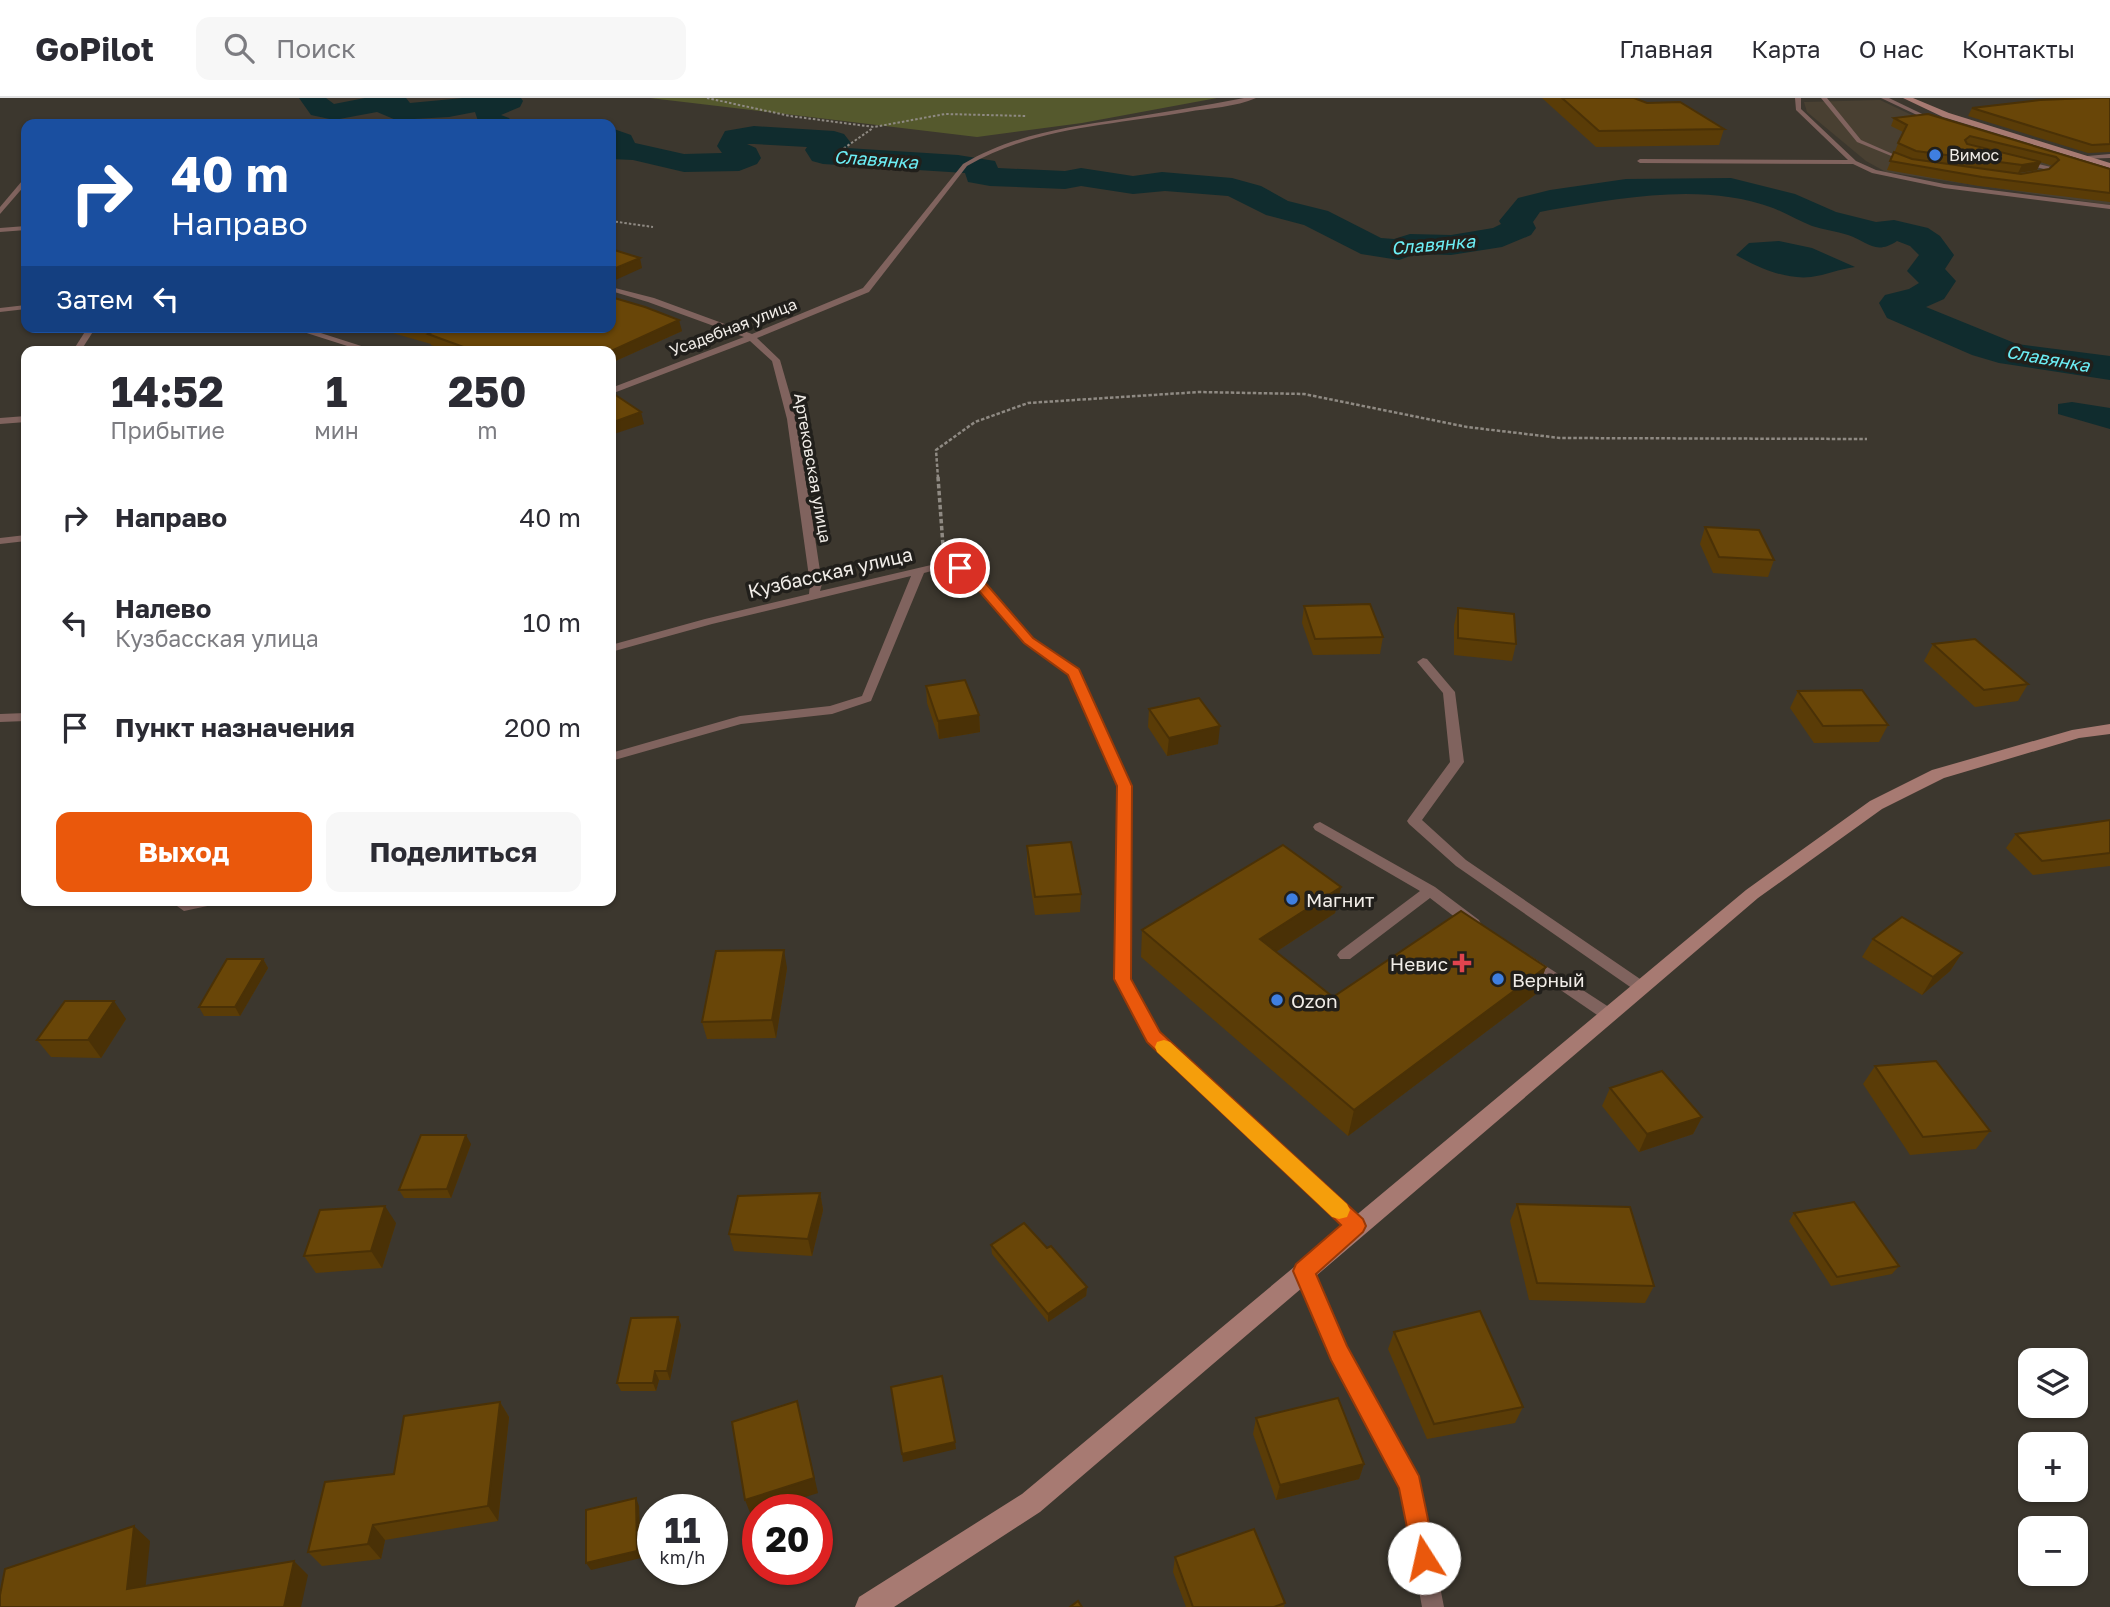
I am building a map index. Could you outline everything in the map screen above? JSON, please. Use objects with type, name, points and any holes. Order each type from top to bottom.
[{"type":"main road","points":[[1907,98],[1946,115],[2110,166]]},
{"type":"main road","points":[[869,1607],[1031,1503],[1752,894],[1876,804],[1938,774],[2078,733],[2110,729]]},
{"type":"street","points":[[2080,157],[2110,156]]},
{"type":"lane","name":"Усадебная улица","points":[[616,389],[866,290],[965,165],[983,152],[1011,142],[1083,127],[1253,98]]},
{"type":"lane","points":[[1798,98],[1798,109],[1854,162],[1874,172],[1944,186],[2110,207]]},
{"type":"lane","points":[[1824,98],[1859,141],[1911,164]]},
{"type":"lane","points":[[1884,98],[1952,128]]},
{"type":"lane","points":[[2030,176],[2043,174],[2049,168],[2018,161],[2035,154]]},
{"type":"lane","points":[[1640,161],[1854,162]]},
{"type":"lane","points":[[2090,169],[2110,175]]},
{"type":"lane","points":[[0,212],[21,186]]},
{"type":"lane","points":[[0,230],[21,228]]},
{"type":"lane","name":"Артековская улица","points":[[616,290],[651,300],[751,337],[776,360],[792,419],[816,584],[814,596]]},
{"type":"lane","points":[[0,310],[21,308]]},
{"type":"lane","points":[[312,333],[356,346]]},
{"type":"lane","points":[[0,421],[21,419]]},
{"type":"lane","points":[[0,541],[21,539]]},
{"type":"lane","points":[[944,565],[972,574],[1029,641],[1074,672],[1125,786],[1123,979],[1153,1037],[1356,1226]]},
{"type":"lane","name":"Кузбасская улица","points":[[616,648],[944,565]]},
{"type":"lane","points":[[616,756],[740,720],[832,709],[867,698],[919,572]]},
{"type":"lane","points":[[1423,662],[1449,692],[1457,762],[1414,821],[1461,863],[1641,987]]},
{"type":"lane","points":[[0,718],[21,717]]},
{"type":"lane","points":[[1320,827],[1430,891],[1489,934]]},
{"type":"lane","points":[[1345,956],[1430,891]]},
{"type":"lane","points":[[1511,948],[1609,1015]]},
{"type":"lane","points":[[1304,1271],[1339,1353],[1410,1485],[1433,1607]]},
{"type":"path","points":[[706,98],[790,116],[874,127],[944,114],[1035,116]]},
{"type":"path","points":[[840,150],[874,127]]},
{"type":"path","points":[[616,222],[653,227]]},
{"type":"path","points":[[944,565],[936,450],[975,422],[1028,403],[1199,393],[1304,394],[1467,427],[1560,438],[1867,439]]},
{"type":"shaded area","name":"Вимос","points":[[1880,100],[1967,141],[2110,179],[2110,205],[1886,172],[1866,161],[1807,112],[1804,102]]},
{"type":"green space","points":[[650,98],[1217,98],[1082,123],[977,137]]},
{"type":"water","points":[[1779,241],[1812,248],[1855,267],[1811,277],[1791,277],[1762,268],[1736,255],[1749,243]]},
{"type":"water","points":[[2072,402],[2110,408],[2110,429],[2058,414],[2058,404]]},
{"type":"building","points":[[1562,98],[1634,98],[1647,103],[1680,102],[1724,129],[1599,131]]},
{"type":"building","points":[[2110,98],[2110,144],[2092,145],[1972,108],[2040,100]]},
{"type":"building","points":[[1928,114],[2110,169],[2110,193],[1982,177],[1890,161],[1894,152],[1912,159],[2021,174],[2049,169],[2059,160],[2056,157],[1970,136],[1965,140],[1967,144],[2041,162],[2022,165],[1916,151],[1898,143],[1907,125],[1894,118]]},
{"type":"building","points":[[616,251],[640,258],[616,268]]},
{"type":"building","points":[[616,298],[679,320],[616,349],[616,346],[461,346],[428,334],[616,333]]},
{"type":"building","points":[[616,395],[641,412],[616,421]]},
{"type":"building","points":[[1705,527],[1759,530],[1774,560],[1719,557]]},
{"type":"building","points":[[1370,604],[1383,637],[1315,639],[1304,606]]},
{"type":"building","points":[[1458,608],[1514,614],[1516,644],[1458,638]]},
{"type":"building","points":[[1975,639],[2028,684],[1984,690],[1933,644]]},
{"type":"building","points":[[965,680],[979,715],[938,721],[926,686]]},
{"type":"building","points":[[1862,690],[1888,725],[1823,726],[1798,691]]},
{"type":"building","points":[[1199,698],[1220,726],[1169,738],[1149,709]]},
{"type":"building","points":[[2110,820],[2110,853],[2042,861],[2016,834]]},
{"type":"building","points":[[1071,842],[1081,894],[1035,897],[1027,846]]},
{"type":"building","points":[[1283,845],[1341,887],[1260,939],[1333,997],[1461,911],[1546,967],[1354,1110],[1142,930]]},
{"type":"building","points":[[1902,917],[1962,953],[1933,977],[1873,939]]},
{"type":"building","points":[[784,950],[772,1020],[702,1022],[716,951]]},
{"type":"building","points":[[227,959],[263,959],[235,1007],[199,1007]]},
{"type":"building","points":[[65,1001],[114,1001],[88,1040],[37,1040]]},
{"type":"building","points":[[1936,1061],[1990,1131],[1923,1137],[1875,1066]]},
{"type":"building","points":[[1662,1071],[1702,1117],[1647,1134],[1610,1088]]},
{"type":"building","points":[[421,1135],[466,1135],[447,1189],[399,1190]]},
{"type":"building","points":[[820,1193],[808,1239],[729,1234],[738,1196]]},
{"type":"building","points":[[1854,1202],[1899,1266],[1837,1277],[1794,1213]]},
{"type":"building","points":[[1517,1204],[1630,1207],[1654,1286],[1537,1283]]},
{"type":"building","points":[[385,1206],[371,1251],[304,1256],[320,1210]]},
{"type":"building","points":[[1024,1223],[1047,1248],[1051,1246],[1087,1287],[1048,1314],[991,1245]]},
{"type":"building","points":[[1480,1311],[1523,1407],[1434,1424],[1394,1332]]},
{"type":"building","points":[[678,1317],[667,1371],[655,1371],[653,1383],[617,1383],[631,1318]]},
{"type":"building","points":[[942,1376],[955,1442],[902,1454],[891,1387]]},
{"type":"building","points":[[1338,1398],[1364,1464],[1280,1485],[1256,1418]]},
{"type":"building","points":[[797,1401],[814,1478],[764,1494],[744,1494],[732,1422]]},
{"type":"building","points":[[500,1402],[488,1506],[373,1525],[368,1544],[308,1552],[325,1482],[394,1474],[404,1416]]},
{"type":"building","points":[[636,1498],[637,1551],[586,1563],[586,1510]]},
{"type":"building","points":[[134,1526],[127,1589],[294,1561],[284,1607],[0,1607],[5,1569]]},
{"type":"building","points":[[1254,1529],[1285,1603],[1274,1607],[1193,1607],[1175,1557]]},
{"type":"building","points":[[1078,1601],[1082,1607],[1070,1607]]},
{"type":"waterway","name":"Славянка","points":[[312,98],[321,109],[334,112],[377,104],[397,104],[396,112],[449,109],[499,99],[510,101],[491,109],[487,114],[490,119]]},
{"type":"waterway","name":"Славянка","points":[[616,139],[621,141],[620,152],[633,151],[684,163],[739,162],[746,158],[746,154],[732,146],[735,137],[754,135],[834,140],[836,143],[820,150],[823,155],[971,165],[984,167],[979,175],[990,177],[1065,180],[1081,177],[1133,185],[1162,181],[1232,187],[1250,193],[1277,208],[1316,218],[1373,247],[1399,250],[1410,244],[1451,245],[1502,237],[1519,228],[1516,221],[1529,205],[1550,200],[1626,188],[1731,187],[1784,201],[1824,219],[1864,229],[1875,237],[1884,236],[1886,230],[1916,235],[1928,243],[1937,255],[1925,271],[1938,281],[1927,295],[1898,303],[1900,310],[1986,347],[2013,355],[2110,368]]},
{"type":"slow traffic","points":[[1164,1047],[1339,1210]]},
{"type":"place","name":"Вимос","points":[[1935,155]]},
{"type":"place","name":"Магнит","points":[[1292,899]]},
{"type":"place","name":"Невис","points":[[1462,963]]},
{"type":"place","name":"Верный","points":[[1498,979]]},
{"type":"place","name":"Ozon","points":[[1277,1000]]},
{"type":"route","points":[[960,568],[972,574],[1029,641],[1074,672],[1125,786],[1123,979],[1153,1037],[1356,1226],[1304,1271],[1339,1353],[1410,1485],[1424,1558]]}]
